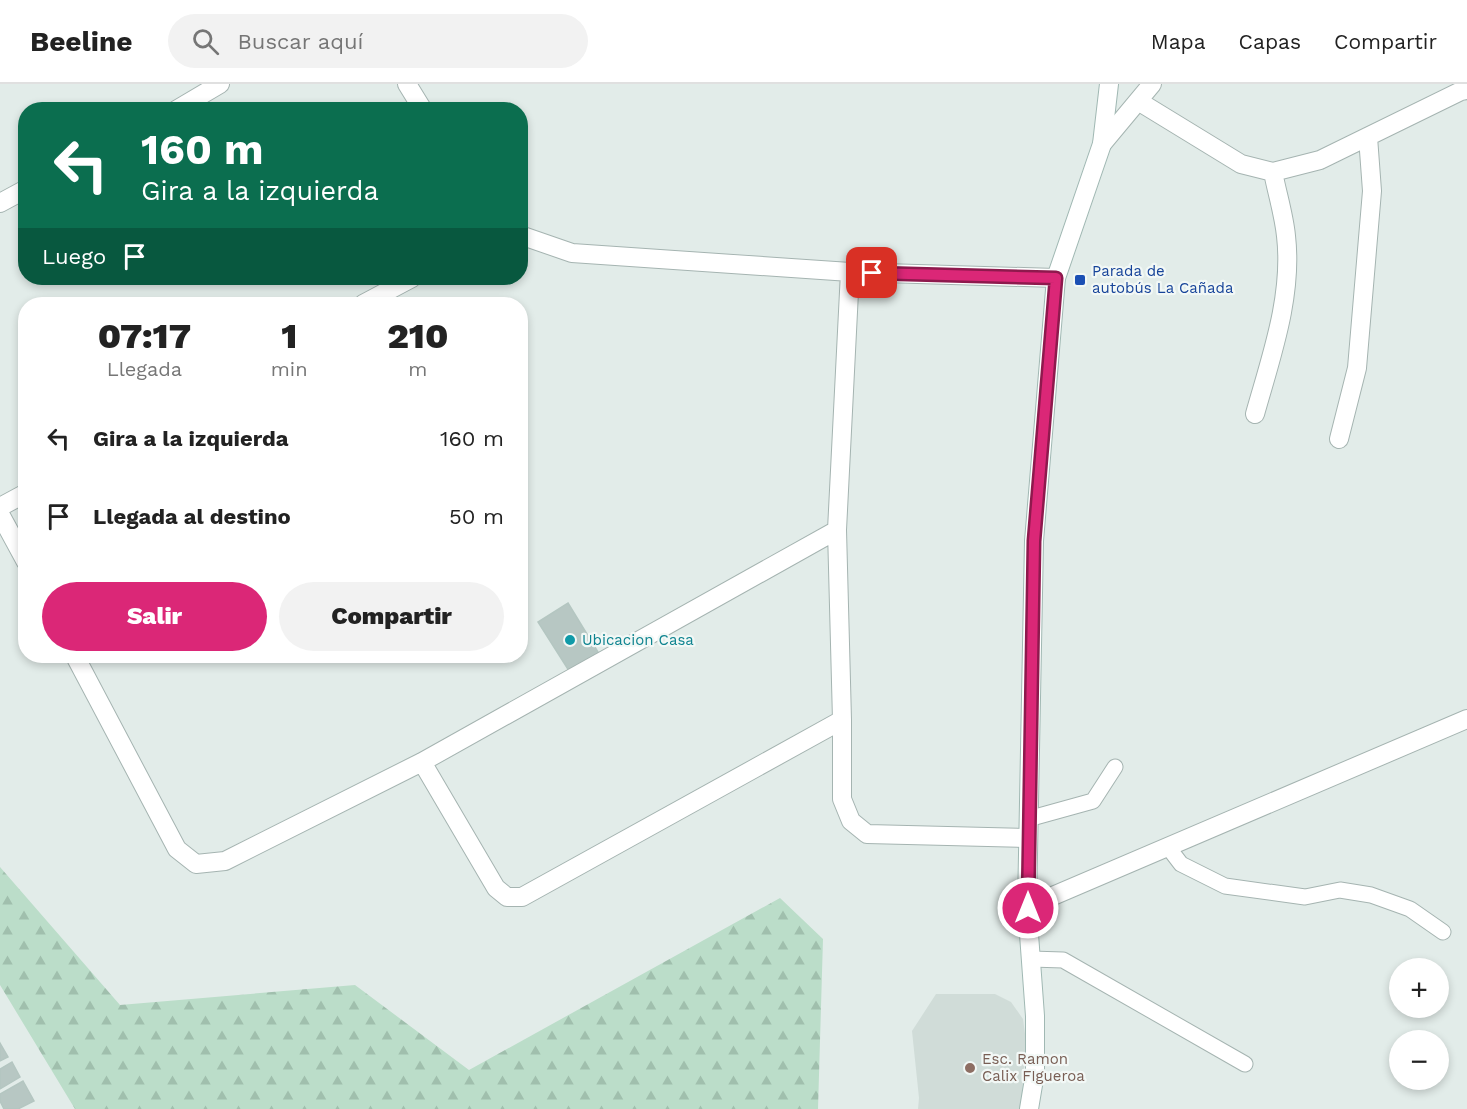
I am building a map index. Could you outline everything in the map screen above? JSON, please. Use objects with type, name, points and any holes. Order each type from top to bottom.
[{"type":"street","points":[[190,102],[220,84]]},
{"type":"street","points":[[407,84],[418,102]]},
{"type":"street","points":[[1029,1109],[1035,1073],[1035,1016],[1028,908],[1034,541],[1056,278],[1102,144],[1109,84]]},
{"type":"street","points":[[1102,144],[1152,84]]},
{"type":"street","points":[[1138,101],[1240,164],[1273,172],[1320,160],[1467,90]]},
{"type":"street","points":[[1339,440],[1357,368],[1372,192],[1368,137]]},
{"type":"street","points":[[1255,414],[1279,327],[1286,279],[1287,236],[1273,172]]},
{"type":"street","points":[[0,203],[18,193]]},
{"type":"street","points":[[528,238],[572,254],[850,272],[1056,278]]},
{"type":"street","points":[[850,272],[837,530],[842,799],[850,821],[867,834],[1028,838]]},
{"type":"street","points":[[376,297],[399,285]]},
{"type":"street","points":[[0,507],[18,497]]},
{"type":"street","points":[[0,514],[18,547]]},
{"type":"street","points":[[79,663],[177,849],[196,864],[225,861],[422,762],[837,530]]},
{"type":"street","points":[[1028,908],[1467,719]]},
{"type":"street","points":[[422,762],[496,888],[507,897],[522,897],[842,720]]},
{"type":"lane","points":[[1028,819],[1093,801],[1115,767]]},
{"type":"lane","points":[[1168,847],[1181,864],[1225,886],[1305,897],[1340,890],[1371,896],[1410,909],[1443,932]]},
{"type":"lane","points":[[1031,959],[1063,960],[1245,1064]]},
{"type":"shaded area","name":"Esc. Ramon Calix FIgueroa","points":[[936,994],[995,994],[1011,1002],[1023,1019],[1026,1041],[1020,1109],[918,1109],[919,1098],[912,1031]]},
{"type":"green space","points":[[0,867],[120,1005],[355,985],[469,1070],[780,898],[823,939],[818,1109],[75,1109],[0,985]]},
{"type":"building","name":"Ubicacion Casa","points":[[568,603],[601,657],[571,674],[538,622]]},
{"type":"building","points":[[0,1043],[8,1057],[0,1061]]},
{"type":"building","points":[[12,1062],[20,1077],[0,1089],[0,1069]]},
{"type":"building","points":[[23,1081],[34,1101],[18,1109],[4,1109],[0,1101],[0,1094]]},
{"type":"place","name":"Parada de autobús La Cañada","points":[[1080,280]]},
{"type":"place","name":"Ubicacion Casa","points":[[570,640]]},
{"type":"place","name":"Esc. Ramon Calix FIgueroa","points":[[970,1068]]},
{"type":"route","points":[[872,273],[1056,278],[1034,541],[1028,908]]}]
